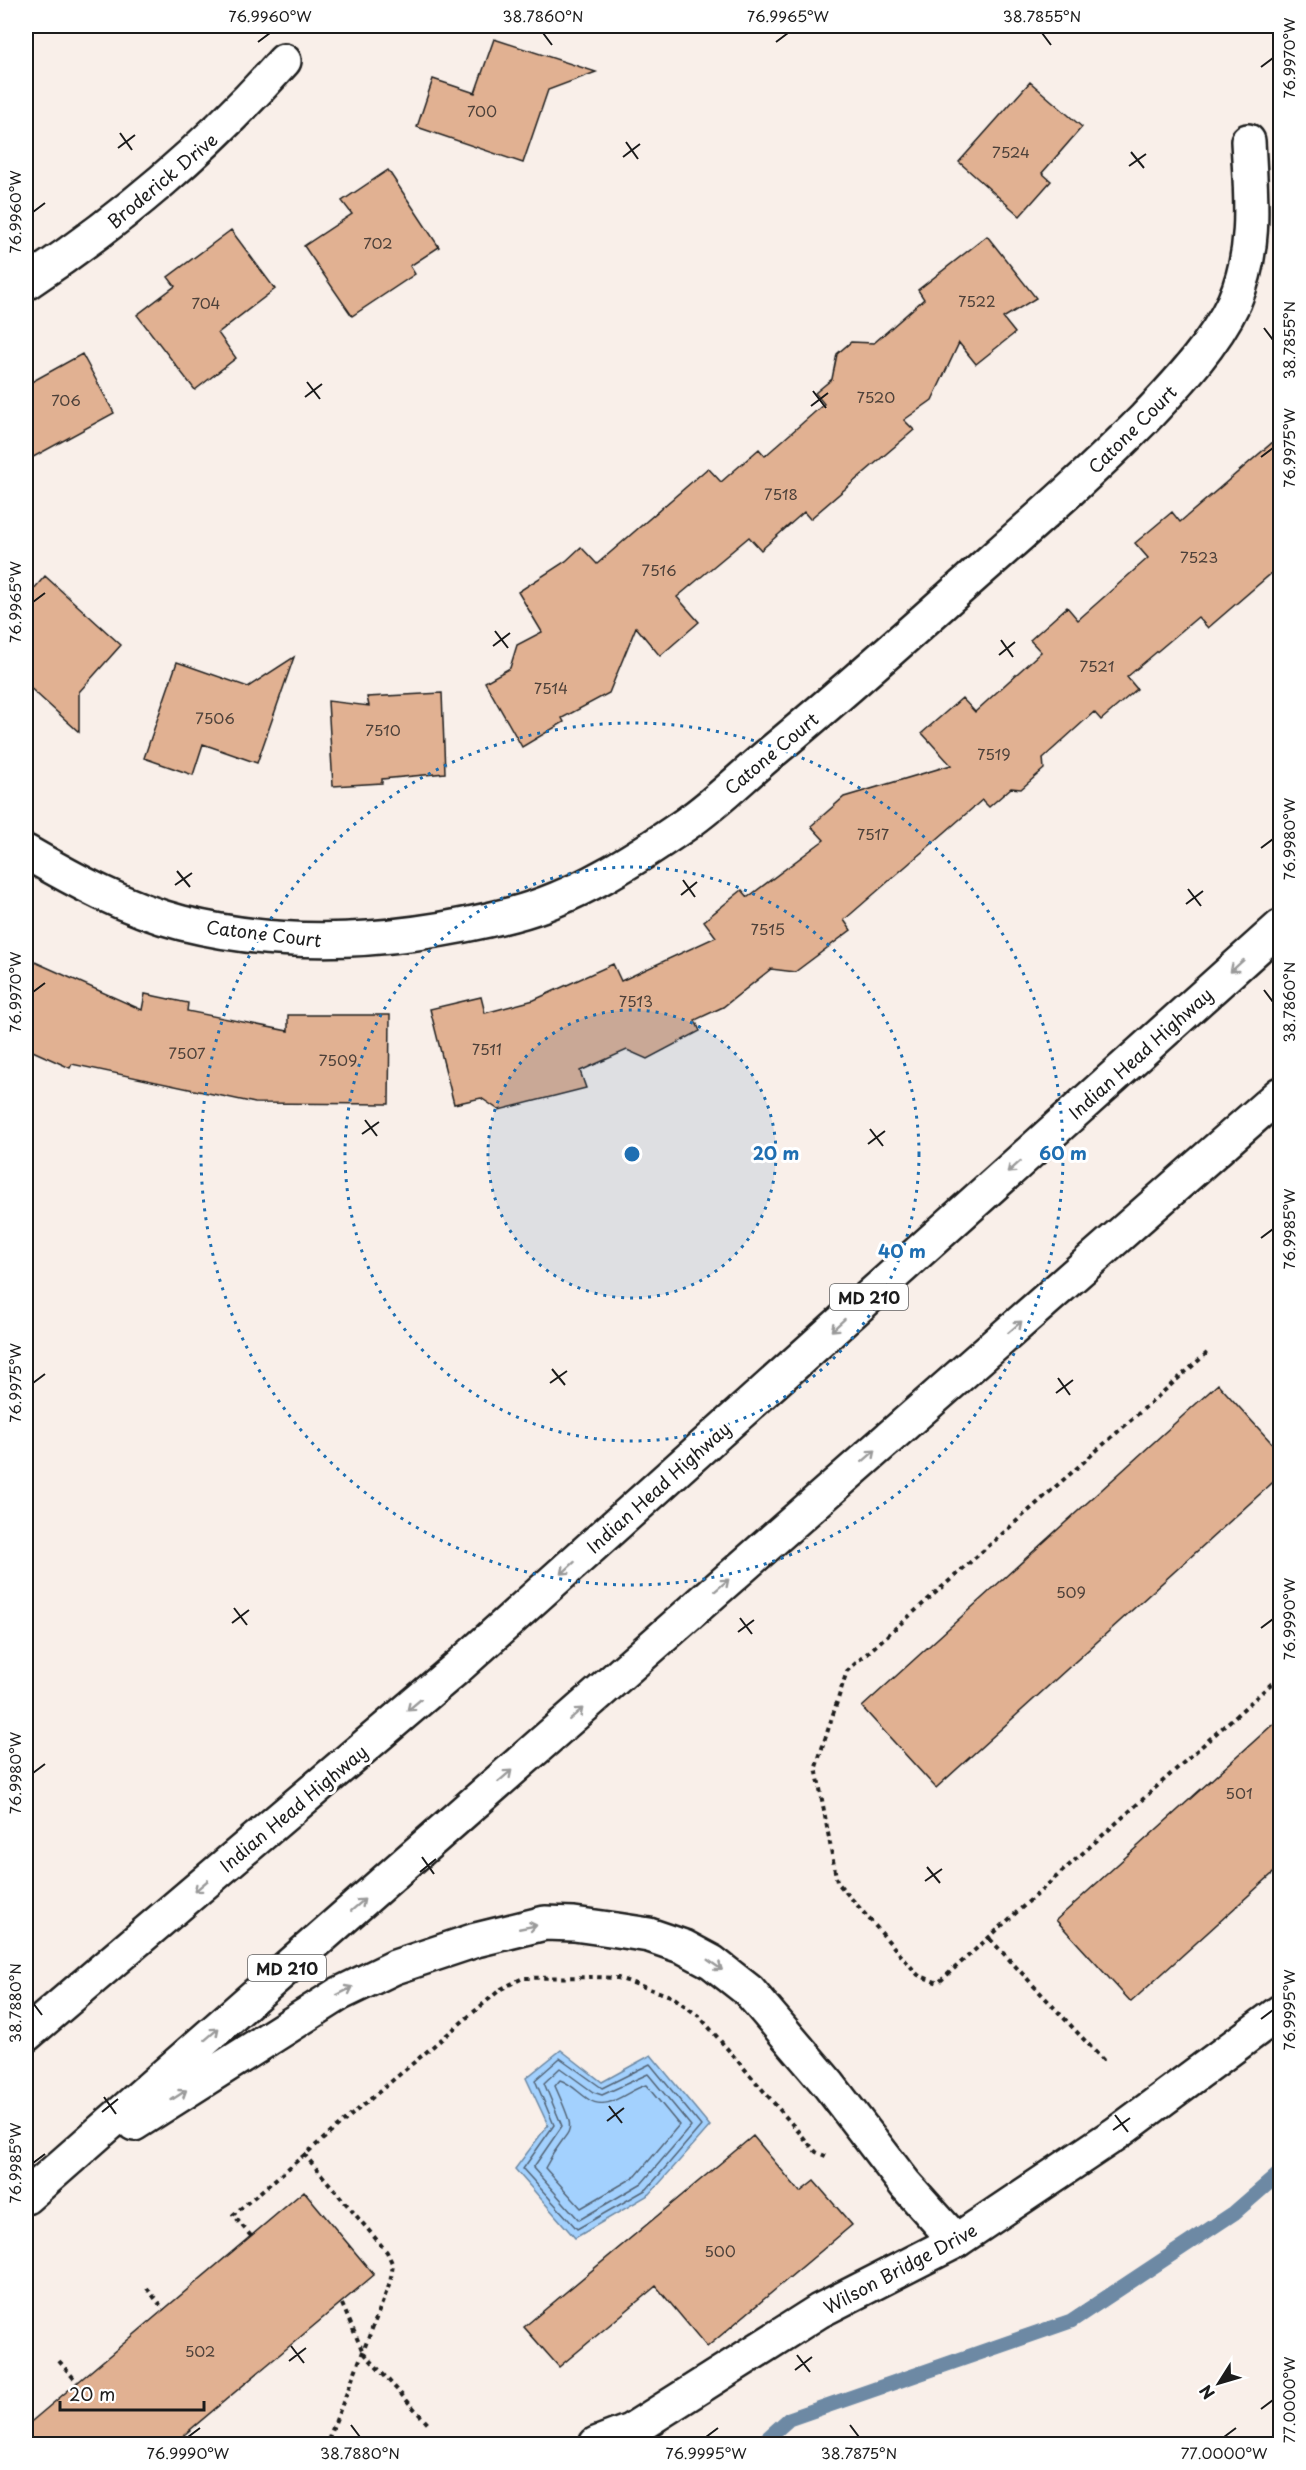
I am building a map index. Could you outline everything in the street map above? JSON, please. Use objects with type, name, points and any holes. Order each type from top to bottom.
[{"type":"main road","name":"Broderick Drive","points":[[26,283],[94,237],[171,176],[218,133],[284,61]]},
{"type":"main road","name":"Catone Court","points":[[26,852],[124,902],[180,922],[284,939],[340,942],[437,929],[516,914],[557,899],[644,852],[690,821],[856,681],[1102,461],[1186,374],[1233,304],[1250,248],[1252,222],[1248,141]]},
{"type":"main road","name":"Indian Head Highway","points":[[26,2035],[458,1667],[1281,927]]},
{"type":"main road","name":"MD 210","points":[[34,2190],[1281,1094]]},
{"type":"main road","points":[[34,2190],[339,1994],[395,1967],[476,1940],[545,1923],[574,1924],[649,1935],[684,1947],[712,1962],[749,1991],[829,2085],[905,2184],[956,2241]]},
{"type":"main road","name":"Wilson Bridge Drive","points":[[596,2445],[630,2431],[819,2311],[956,2241],[1117,2133],[1281,2012]]},
{"type":"path","points":[[1207,1353],[848,1671],[816,1767],[837,1882],[918,1975],[938,1983],[990,1939],[1281,1676]]},
{"type":"path","points":[[990,1939],[1104,2061]]},
{"type":"path","points":[[251,2236],[233,2215],[501,1989],[523,1978],[574,1976],[618,1978],[673,1997],[700,2017],[816,2152],[834,2160]]},
{"type":"path","points":[[304,2154],[387,2252],[393,2265],[390,2283],[327,2443]]},
{"type":"path","points":[[147,2288],[164,2310]]},
{"type":"path","points":[[342,2304],[363,2352],[428,2424]]},
{"type":"path","points":[[59,2361],[77,2382]]},
{"type":"water","points":[[561,2050],[602,2082],[651,2055],[710,2126],[650,2194],[575,2238],[515,2169],[548,2125],[526,2078]]},
{"type":"building","points":[[494,39],[596,72],[548,90],[523,163],[417,127],[433,79],[475,93]]},
{"type":"building","points":[[1030,82],[1082,127],[1042,173],[1051,181],[1020,216],[959,162]]},
{"type":"building","points":[[388,170],[439,247],[410,266],[415,274],[352,316],[304,246],[352,214],[342,201]]},
{"type":"building","points":[[231,230],[275,289],[218,333],[236,358],[195,390],[137,315],[175,286],[168,277]]},
{"type":"building","points":[[987,236],[1036,298],[1003,318],[1015,333],[976,364],[959,343],[932,400],[904,420],[914,430],[810,519],[804,512],[761,550],[749,537],[677,597],[699,622],[660,656],[636,627],[609,693],[562,718],[564,722],[522,747],[485,682],[510,668],[517,645],[542,632],[518,592],[566,561],[581,547],[597,564],[708,468],[721,482],[759,449],[765,456],[824,404],[815,393],[832,379],[837,354],[851,342],[874,343],[924,299],[918,290]]},
{"type":"building","points":[[82,354],[114,413],[26,461],[26,385]]},
{"type":"building","points":[[1281,435],[1281,565],[1208,628],[1198,617],[1127,677],[1137,689],[1101,720],[1094,712],[1043,758],[1044,769],[1021,789],[1011,788],[989,807],[982,800],[844,920],[851,930],[795,972],[771,969],[723,1007],[695,1020],[700,1031],[647,1059],[627,1050],[580,1071],[586,1088],[499,1110],[481,1098],[454,1104],[430,1009],[481,997],[485,1013],[534,1000],[613,964],[621,981],[716,937],[704,921],[742,890],[748,897],[824,840],[811,826],[844,797],[951,765],[922,733],[962,698],[975,712],[1041,652],[1030,640],[1067,607],[1078,620],[1148,558],[1135,543],[1172,512],[1180,522]]},
{"type":"building","points":[[45,576],[121,645],[79,692],[79,732],[26,684],[26,598]]},
{"type":"building","points":[[294,657],[257,763],[203,744],[193,775],[144,758],[177,662],[248,687]]},
{"type":"building","points":[[442,693],[445,773],[382,779],[382,783],[333,786],[328,701],[369,706],[367,697]]},
{"type":"building","points":[[26,958],[142,1010],[145,994],[188,1003],[187,1011],[288,1031],[288,1015],[390,1015],[389,1104],[255,1103],[72,1064],[70,1068],[26,1048]]},
{"type":"building","points":[[1218,1384],[1281,1453],[1281,1475],[936,1788],[862,1707]]},
{"type":"building","points":[[1281,1717],[1281,1866],[1131,2002],[1056,1920]]},
{"type":"building","points":[[753,2136],[800,2192],[814,2181],[852,2225],[707,2347],[656,2286],[559,2367],[524,2327]]},
{"type":"building","points":[[304,2191],[374,2275],[172,2445],[26,2445],[26,2426]]},
{"type":"waterway","points":[[761,2444],[789,2419],[1071,2321],[1234,2213],[1280,2173]]}]
